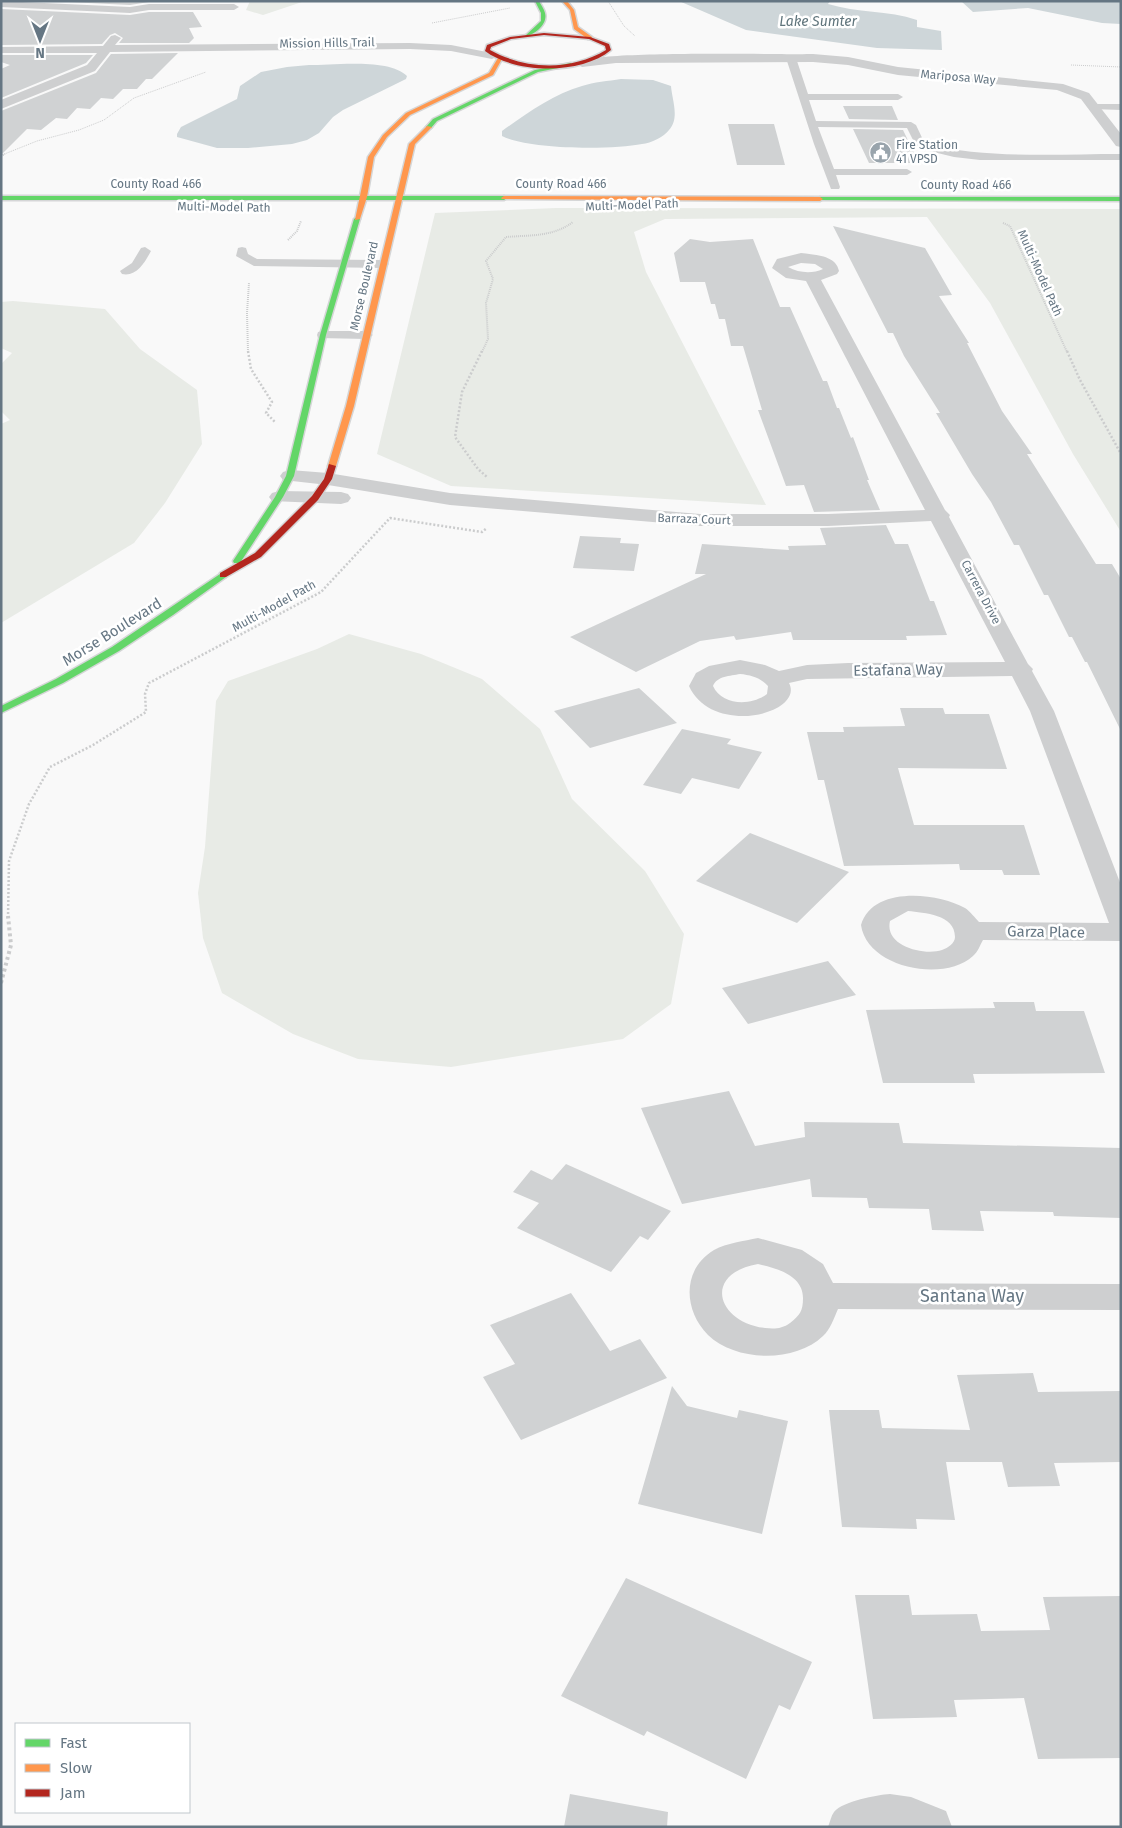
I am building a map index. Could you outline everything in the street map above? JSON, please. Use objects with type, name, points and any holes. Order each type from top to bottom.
[{"type":"main road","points":[[527,35],[540,28],[544,21],[544,12],[537,1]]},
{"type":"main road","points":[[496,58],[534,65],[576,64],[606,55],[609,50],[607,45],[590,38],[576,28],[572,10],[564,1]]},
{"type":"main road","points":[[502,40],[527,35],[561,34],[590,38]]},
{"type":"main road","name":"Morse Boulevard","points":[[232,570],[290,476],[322,335],[365,188],[371,157],[385,136],[408,114],[458,92],[491,74],[496,58],[487,51],[489,46],[502,40]]},
{"type":"main road","name":"Morse Boulevard","points":[[1,710],[47,689],[120,647],[183,606],[232,570],[258,555],[315,498],[328,479],[350,406],[412,144],[435,120],[537,71],[576,64]]},
{"type":"main road","name":"County Road 466","points":[[1,198],[365,188],[399,197],[1121,199]]},
{"type":"street","points":[[1,4],[118,8],[127,19]]},
{"type":"street","points":[[1,106],[88,70],[96,64],[127,19],[149,8],[234,8]]},
{"type":"street","name":"Mission Hills Trail","points":[[152,48],[234,44],[470,42],[502,40]]},
{"type":"street","name":"Mariposa Way","points":[[607,45],[660,54],[771,58]]},
{"type":"street","name":"Mission Hills Trail","points":[[1,50],[410,46],[451,48],[496,58]]},
{"type":"street","name":"Mariposa Way","points":[[576,64],[616,59],[831,59],[898,71],[1059,87],[1080,93],[1094,107],[1121,143]]},
{"type":"street","name":"Carrera Drive","points":[[811,276],[1022,669],[1042,711],[1121,921]]},
{"type":"street","name":"Barraza Court","points":[[290,476],[328,479],[450,499],[700,520],[819,520],[940,515]]},
{"type":"street","name":"Barraza Court","points":[[278,497],[450,499]]},
{"type":"street","name":"Estafana Way","points":[[775,679],[807,672],[1022,669]]},
{"type":"street","name":"Garza Place","points":[[970,931],[1121,932]]},
{"type":"street","name":"Santana Way","points":[[823,1296],[1121,1297]]},
{"type":"street","points":[[850,1827],[875,1817],[901,1817],[930,1827]]},
{"type":"lane","points":[[791,58],[835,186]]},
{"type":"lane","points":[[804,97],[898,97]]},
{"type":"lane","points":[[1094,107],[1121,107]]},
{"type":"lane","points":[[813,124],[911,125],[921,146],[954,154],[980,157],[1121,157]]},
{"type":"lane","points":[[829,172],[907,172]]},
{"type":"lane","points":[[126,271],[137,265],[145,250]]},
{"type":"lane","points":[[242,251],[242,256],[246,259],[265,263],[383,264]]},
{"type":"lane","points":[[322,335],[367,334]]},
{"type":"path","points":[[296,219],[301,221],[297,231],[283,246],[268,252],[265,263],[249,282],[246,298],[250,368],[268,392],[272,402],[266,413],[280,426],[301,432]]},
{"type":"path","name":"Multi-Model Path","points":[[1,982],[11,945],[8,909],[9,861],[29,804],[50,767],[94,745],[146,712],[145,694],[150,683],[321,592],[390,518],[482,532],[511,505],[499,487],[478,469],[455,437],[462,392],[488,339],[486,303],[493,279],[486,261],[506,237],[549,233],[566,229],[576,219]]},
{"type":"path","name":"Multi-Model Path","points":[[1002,223],[1010,226],[1080,380],[1121,454]]},
{"type":"shaded area","points":[[250,1],[305,1],[263,15],[246,10]]},
{"type":"shaded area","points":[[556,208],[1121,209],[1121,532],[1073,454],[990,303],[927,217],[665,219],[634,232],[646,272],[766,505],[451,486],[377,454],[435,213]]},
{"type":"shaded area","points":[[13,301],[105,309],[140,349],[197,390],[202,444],[165,503],[134,543],[1,623],[1,424],[10,420],[1,411],[1,364],[12,353],[1,348],[1,302]]},
{"type":"shaded area","points":[[349,634],[421,654],[482,679],[540,729],[572,799],[645,871],[684,934],[671,1004],[623,1039],[451,1067],[358,1059],[293,1034],[222,993],[203,938],[198,893],[205,847],[216,701],[228,681],[317,649]]},
{"type":"water","name":"Lake Sumter","points":[[679,1],[830,1],[828,4],[839,7],[917,20],[917,27],[941,31],[942,50],[877,48],[746,30]]},
{"type":"water","points":[[961,1],[1121,1],[1121,24],[1102,23],[1028,8],[973,12]]},
{"type":"water","points":[[309,65],[375,65],[399,70],[407,76],[406,79],[343,110],[333,117],[319,133],[307,140],[292,144],[248,148],[217,148],[177,137],[181,127],[237,99],[240,86],[261,72]]},
{"type":"water","points":[[621,79],[653,80],[671,86],[675,114],[672,125],[664,135],[646,143],[592,148],[531,144],[502,136],[502,131],[540,105],[561,94],[587,85]]},
{"type":"building","points":[[47,1],[187,2],[149,2],[130,5]]},
{"type":"building","points":[[1,9],[130,15],[149,12],[193,12],[202,27],[189,28],[194,38],[189,43],[119,43],[123,38],[115,33],[110,35],[102,44],[1,45]]},
{"type":"building","points":[[178,53],[152,79],[146,79],[137,89],[123,89],[113,99],[101,98],[90,109],[77,108],[67,119],[56,118],[41,130],[27,129],[1,155],[1,111],[96,73],[111,54]]},
{"type":"building","points":[[1,55],[93,55],[86,63],[1,98],[1,69],[10,65],[1,62]]},
{"type":"building","points":[[843,106],[892,106],[898,120],[849,119]]},
{"type":"building","points":[[728,124],[774,124],[785,165],[737,165]]},
{"type":"building","points":[[853,129],[903,130],[919,163],[869,163]]},
{"type":"building","points":[[833,226],[925,248],[952,295],[939,296],[969,343],[967,343],[1002,411],[1032,454],[1027,454],[1096,564],[1112,564],[1121,579],[1121,731],[1087,662],[1085,662],[1072,637],[1069,637],[1048,595],[1044,595],[1019,545],[1014,545],[991,502],[936,413],[940,413],[904,356],[893,333],[888,333]]},
{"type":"building","points":[[690,239],[710,242],[753,239],[780,307],[790,307],[823,381],[827,381],[837,408],[839,408],[851,438],[853,437],[869,480],[867,480],[880,510],[814,512],[804,485],[786,486],[758,410],[762,410],[743,346],[731,346],[725,319],[719,319],[715,304],[711,304],[705,282],[680,282],[674,253]]},
{"type":"building","points":[[886,525],[895,544],[908,544],[930,601],[934,601],[947,635],[906,636],[907,640],[793,640],[791,632],[736,640],[734,636],[700,641],[636,672],[570,637],[706,574],[695,574],[702,544],[789,550],[788,546],[826,545],[820,528]]},
{"type":"building","points":[[580,536],[621,538],[620,543],[639,544],[634,571],[573,568]]},
{"type":"building","points":[[639,688],[677,723],[590,748],[554,711]]},
{"type":"building","points":[[900,708],[943,708],[945,714],[989,714],[1007,769],[898,768],[914,825],[1024,825],[1040,875],[1004,875],[1002,870],[960,870],[959,864],[844,866],[824,780],[818,780],[807,732],[844,732],[843,727],[905,726]]},
{"type":"building","points":[[682,729],[731,739],[727,744],[762,752],[739,789],[692,778],[681,794],[643,785]]},
{"type":"building","points":[[750,833],[849,872],[797,923],[696,881]]},
{"type":"building","points":[[828,961],[856,995],[748,1024],[722,988]]},
{"type":"building","points":[[993,1002],[1034,1002],[1036,1011],[1084,1011],[1105,1073],[973,1074],[975,1083],[883,1083],[866,1010],[995,1008]]},
{"type":"building","points":[[729,1091],[755,1146],[805,1137],[804,1122],[899,1123],[903,1143],[1121,1148],[1121,1218],[1054,1216],[1053,1212],[980,1211],[984,1231],[932,1230],[929,1209],[869,1208],[867,1198],[812,1197],[810,1179],[682,1204],[641,1108]]},
{"type":"building","points":[[566,1164],[671,1211],[648,1240],[640,1236],[611,1272],[517,1228],[539,1203],[513,1192],[531,1170],[552,1180]]},
{"type":"building","points":[[571,1293],[610,1351],[640,1339],[667,1378],[521,1440],[483,1377],[515,1364],[490,1325]]},
{"type":"building","points":[[1033,1373],[1038,1392],[1121,1391],[1121,1462],[1054,1463],[1060,1486],[1008,1487],[1002,1462],[946,1462],[955,1520],[916,1519],[917,1529],[842,1527],[829,1410],[879,1410],[882,1428],[970,1430],[957,1375]]},
{"type":"building","points":[[672,1386],[687,1406],[737,1418],[739,1410],[788,1421],[762,1534],[638,1504]]},
{"type":"building","points":[[626,1578],[812,1662],[790,1710],[779,1705],[746,1779],[647,1731],[644,1736],[561,1696]]},
{"type":"building","points":[[855,1595],[909,1595],[912,1615],[977,1614],[981,1631],[1050,1630],[1043,1597],[1121,1596],[1121,1758],[1038,1759],[1024,1698],[954,1700],[957,1717],[873,1719]]},
{"type":"building","points":[[570,1794],[668,1812],[667,1827],[564,1827]]},
{"type":"traffic: fast","points":[[527,35],[538,28],[543,21],[543,13],[537,1]]},
{"type":"traffic: fast","points":[[429,127],[435,120],[537,71],[571,64]]},
{"type":"traffic: fast","points":[[1,198],[504,198]]},
{"type":"traffic: fast","points":[[820,199],[1121,199]]},
{"type":"traffic: fast","points":[[237,561],[279,497],[290,476],[323,335],[357,219]]},
{"type":"traffic: fast","points":[[1,710],[59,681],[116,649],[197,595],[223,575]]},
{"type":"traffic: slow","points":[[564,1],[572,10],[576,28],[590,38]]},
{"type":"traffic: slow","points":[[357,219],[364,197],[371,157],[385,136],[408,114],[491,74],[500,59]]},
{"type":"traffic: slow","points":[[332,466],[350,406],[412,144],[429,127]]},
{"type":"traffic: slow","points":[[504,198],[820,199]]},
{"type":"traffic: jam","points":[[544,34],[590,38],[607,45],[609,50],[597,58],[582,63],[549,67],[515,63],[487,51],[489,46],[510,38],[544,34]]},
{"type":"traffic: jam","points":[[223,575],[258,555],[315,498],[328,479],[332,466]]},
{"type":"place","name":"Fire Station 41 VPSD","points":[[880,152]]}]
